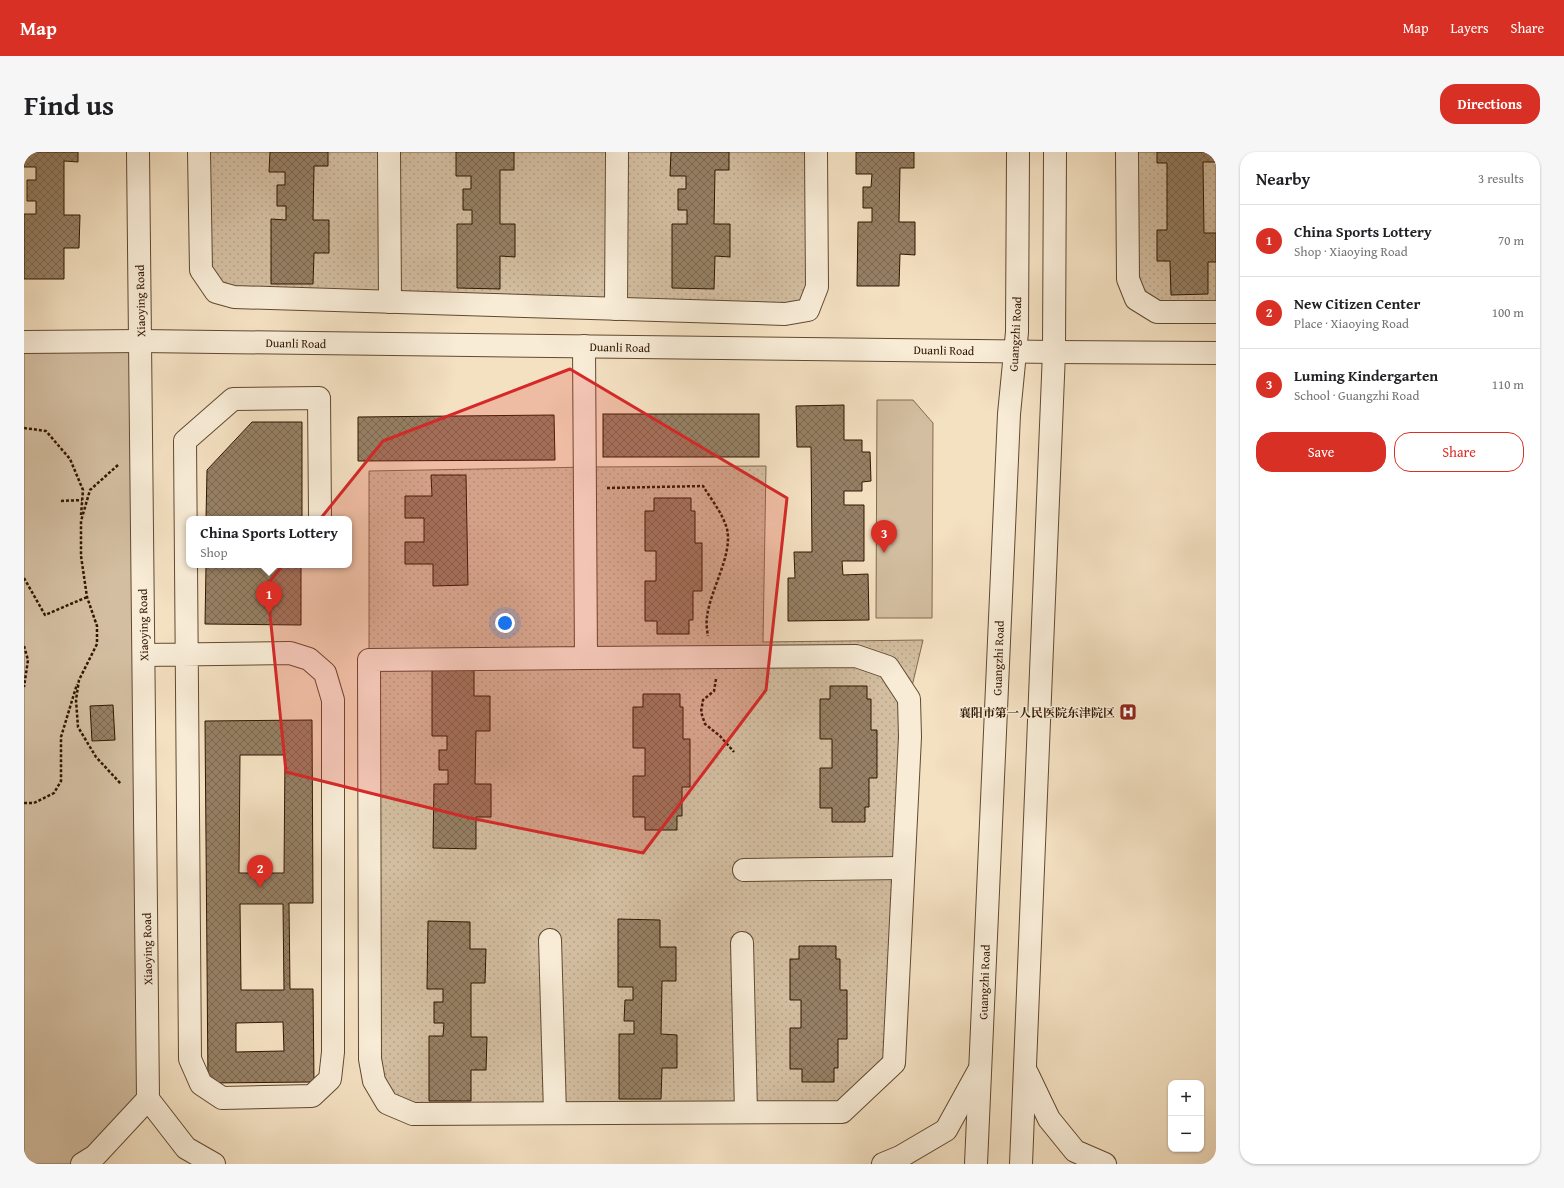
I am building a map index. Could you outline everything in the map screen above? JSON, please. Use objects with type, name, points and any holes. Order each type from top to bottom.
[{"type":"street","name":"Xiaoying Road","points":[[138,152],[148,1099]]},
{"type":"street","points":[[198,152],[201,270],[216,292],[234,297],[784,314],[808,310],[817,287],[816,152]]},
{"type":"street","points":[[389,152],[390,302]]},
{"type":"street","points":[[616,309],[617,152]]},
{"type":"street","name":"Guangzhi Road","points":[[976,1164],[1009,414],[1017,332],[1018,152]]},
{"type":"street","points":[[1022,1164],[1054,352],[1055,152]]},
{"type":"street","points":[[1128,152],[1128,279],[1136,299],[1157,312],[1216,312]]},
{"type":"street","name":"Duanli Road","points":[[24,342],[140,341],[1216,353]]},
{"type":"street","points":[[584,346],[586,658]]},
{"type":"street","points":[[186,548],[185,441],[233,399],[319,398],[320,515]]},
{"type":"street","points":[[144,655],[187,654],[290,653],[309,659],[325,673],[333,700],[333,1052],[330,1079],[312,1096],[222,1098],[201,1084],[190,1059],[187,654],[186,568]]},
{"type":"street","points":[[856,656],[888,667],[909,699],[910,737],[894,1063],[842,1112],[413,1114],[387,1103],[374,1081],[370,1059],[369,660],[586,658],[856,656]]},
{"type":"street","points":[[744,870],[903,868]]},
{"type":"street","points":[[550,940],[555,1113]]},
{"type":"street","points":[[742,943],[746,1112]]},
{"type":"street","points":[[883,1164],[900,1157],[946,1130],[980,1068]]},
{"type":"street","points":[[1026,1071],[1049,1119],[1075,1151],[1105,1164]]},
{"type":"street","points":[[82,1164],[95,1156],[148,1099],[186,1148],[214,1164]]},
{"type":"path","points":[[24,428],[46,431],[70,459],[83,490],[81,556],[86,597],[97,626],[97,644],[79,680],[61,737],[61,781],[54,793],[34,803],[24,803]]},
{"type":"path","points":[[81,521],[90,490],[141,444]]},
{"type":"path","points":[[585,489],[703,486],[718,510],[727,529],[728,550],[713,592],[706,618],[708,640],[716,657],[716,682],[714,691],[703,700],[701,712],[706,724],[720,736],[734,752]]},
{"type":"path","points":[[61,501],[82,500]]},
{"type":"path","points":[[24,578],[45,614],[86,597]]},
{"type":"path","points":[[24,646],[28,660],[24,686]]},
{"type":"path","points":[[79,680],[76,700],[78,727],[96,757],[123,786],[145,795]]},
{"type":"highlighted area","points":[[570,369],[787,498],[766,690],[643,853],[470,818],[286,772],[267,585],[383,441]]},
{"type":"shaded area","points":[[199,152],[816,152],[808,310],[234,297],[201,270]]},
{"type":"shaded area","points":[[1128,152],[1216,152],[1216,312],[1136,299]]},
{"type":"shaded area","points":[[140,341],[148,1099],[82,1164],[24,1164],[24,342]]},
{"type":"shaded area","points":[[877,400],[913,400],[933,423],[932,618],[876,618]]},
{"type":"shaded area","points":[[766,466],[763,642],[923,640],[909,699],[894,1063],[842,1112],[413,1114],[374,1081],[369,660],[369,471]]},
{"type":"building","points":[[24,152],[78,152],[78,162],[64,161],[64,215],[80,215],[79,248],[64,248],[64,279],[24,279],[24,214],[36,214],[36,201],[27,201],[27,180],[36,180],[36,167],[24,167]]},
{"type":"building","points":[[270,152],[328,152],[328,166],[314,166],[313,220],[329,220],[329,253],[314,253],[313,284],[271,284],[271,219],[286,220],[286,206],[277,206],[277,185],[285,185],[285,172],[269,172]]},
{"type":"building","points":[[456,152],[514,152],[514,170],[500,170],[500,224],[515,224],[515,257],[500,256],[500,289],[457,288],[457,224],[472,224],[472,210],[463,210],[463,189],[471,189],[471,176],[456,176]]},
{"type":"building","points":[[671,152],[729,152],[729,170],[715,170],[714,224],[730,224],[730,257],[715,256],[714,289],[672,288],[672,224],[687,224],[687,210],[678,210],[678,189],[686,189],[686,176],[670,176]]},
{"type":"building","points":[[856,152],[914,152],[914,168],[900,168],[899,222],[915,222],[915,255],[900,254],[899,286],[857,286],[858,222],[872,222],[872,208],[863,208],[863,187],[871,187],[872,174],[856,174]]},
{"type":"building","points":[[1157,152],[1216,152],[1216,162],[1203,162],[1204,233],[1216,233],[1216,262],[1208,262],[1208,294],[1171,295],[1170,261],[1157,261],[1157,230],[1167,230],[1167,163],[1157,163]]},
{"type":"building","points":[[844,405],[844,440],[862,440],[862,452],[870,452],[871,481],[862,482],[862,491],[844,491],[844,505],[864,505],[864,561],[842,561],[843,575],[868,574],[869,620],[788,621],[788,578],[795,578],[794,552],[812,552],[811,447],[797,447],[796,406]]},
{"type":"building","points":[[603,414],[759,414],[759,457],[603,457]]},
{"type":"building","points":[[554,415],[555,460],[358,461],[358,417]]},
{"type":"building","points":[[252,422],[302,422],[302,516],[206,516],[207,470]]},
{"type":"building","points":[[431,475],[466,475],[468,585],[433,586],[433,564],[405,564],[405,542],[424,542],[424,518],[405,518],[405,496],[432,496]]},
{"type":"building","points":[[654,498],[691,498],[691,511],[695,511],[695,543],[702,543],[702,591],[693,591],[693,620],[689,620],[689,634],[657,634],[657,621],[645,621],[645,581],[656,581],[656,551],[645,551],[645,511],[654,511]]},
{"type":"building","points":[[206,568],[301,568],[301,625],[205,624]]},
{"type":"building","points":[[432,669],[474,669],[474,696],[490,696],[490,731],[476,731],[475,784],[491,784],[491,817],[476,817],[476,849],[433,848],[434,784],[448,784],[448,770],[439,770],[439,750],[447,750],[447,736],[432,736]]},
{"type":"building","points":[[830,686],[867,686],[867,699],[871,699],[871,730],[877,730],[877,778],[869,778],[869,807],[865,807],[865,822],[832,822],[832,808],[820,808],[820,768],[832,768],[832,739],[820,739],[820,699],[830,699]]},
{"type":"building","points":[[643,694],[680,694],[680,707],[683,707],[683,739],[690,739],[690,787],[682,787],[682,816],[677,816],[677,830],[645,830],[645,817],[633,817],[633,776],[645,776],[645,748],[633,748],[633,707],[643,707]]},
{"type":"building","points":[[113,705],[115,740],[92,741],[90,706]]},
{"type":"building","points":[[312,720],[313,903],[289,903],[290,989],[313,989],[314,1082],[208,1083],[205,721]],"holes":[[[240,755],[285,755],[284,873],[239,873]],[[240,904],[283,904],[284,990],[241,990]],[[283,1022],[284,1051],[236,1052],[236,1023]]]},
{"type":"building","points":[[618,919],[660,920],[660,947],[676,947],[676,981],[662,981],[661,1034],[677,1035],[677,1068],[662,1068],[661,1099],[619,1099],[619,1034],[634,1034],[634,1021],[624,1021],[625,1000],[633,1000],[633,987],[618,987]]},
{"type":"building","points":[[428,921],[470,922],[470,949],[486,949],[485,983],[471,983],[471,1037],[487,1037],[486,1070],[471,1070],[471,1101],[429,1101],[429,1036],[443,1036],[444,1023],[434,1023],[434,1002],[443,1002],[443,989],[427,989]]},
{"type":"building","points":[[799,946],[836,946],[836,959],[840,959],[840,990],[847,990],[847,1039],[838,1039],[838,1068],[834,1068],[834,1082],[802,1082],[802,1069],[790,1069],[790,1028],[801,1028],[801,1000],[790,1000],[790,959],[799,959]]},
{"type":"place","name":"Luming Kindergarten","points":[[884,553]]},
{"type":"place","name":"China Sports Lottery","points":[[269,614]]},
{"type":"place","name":"襄阳市第一人民医院东津院区","points":[[1128,712]]},
{"type":"place","name":"New Citizen Center","points":[[260,888]]}]
